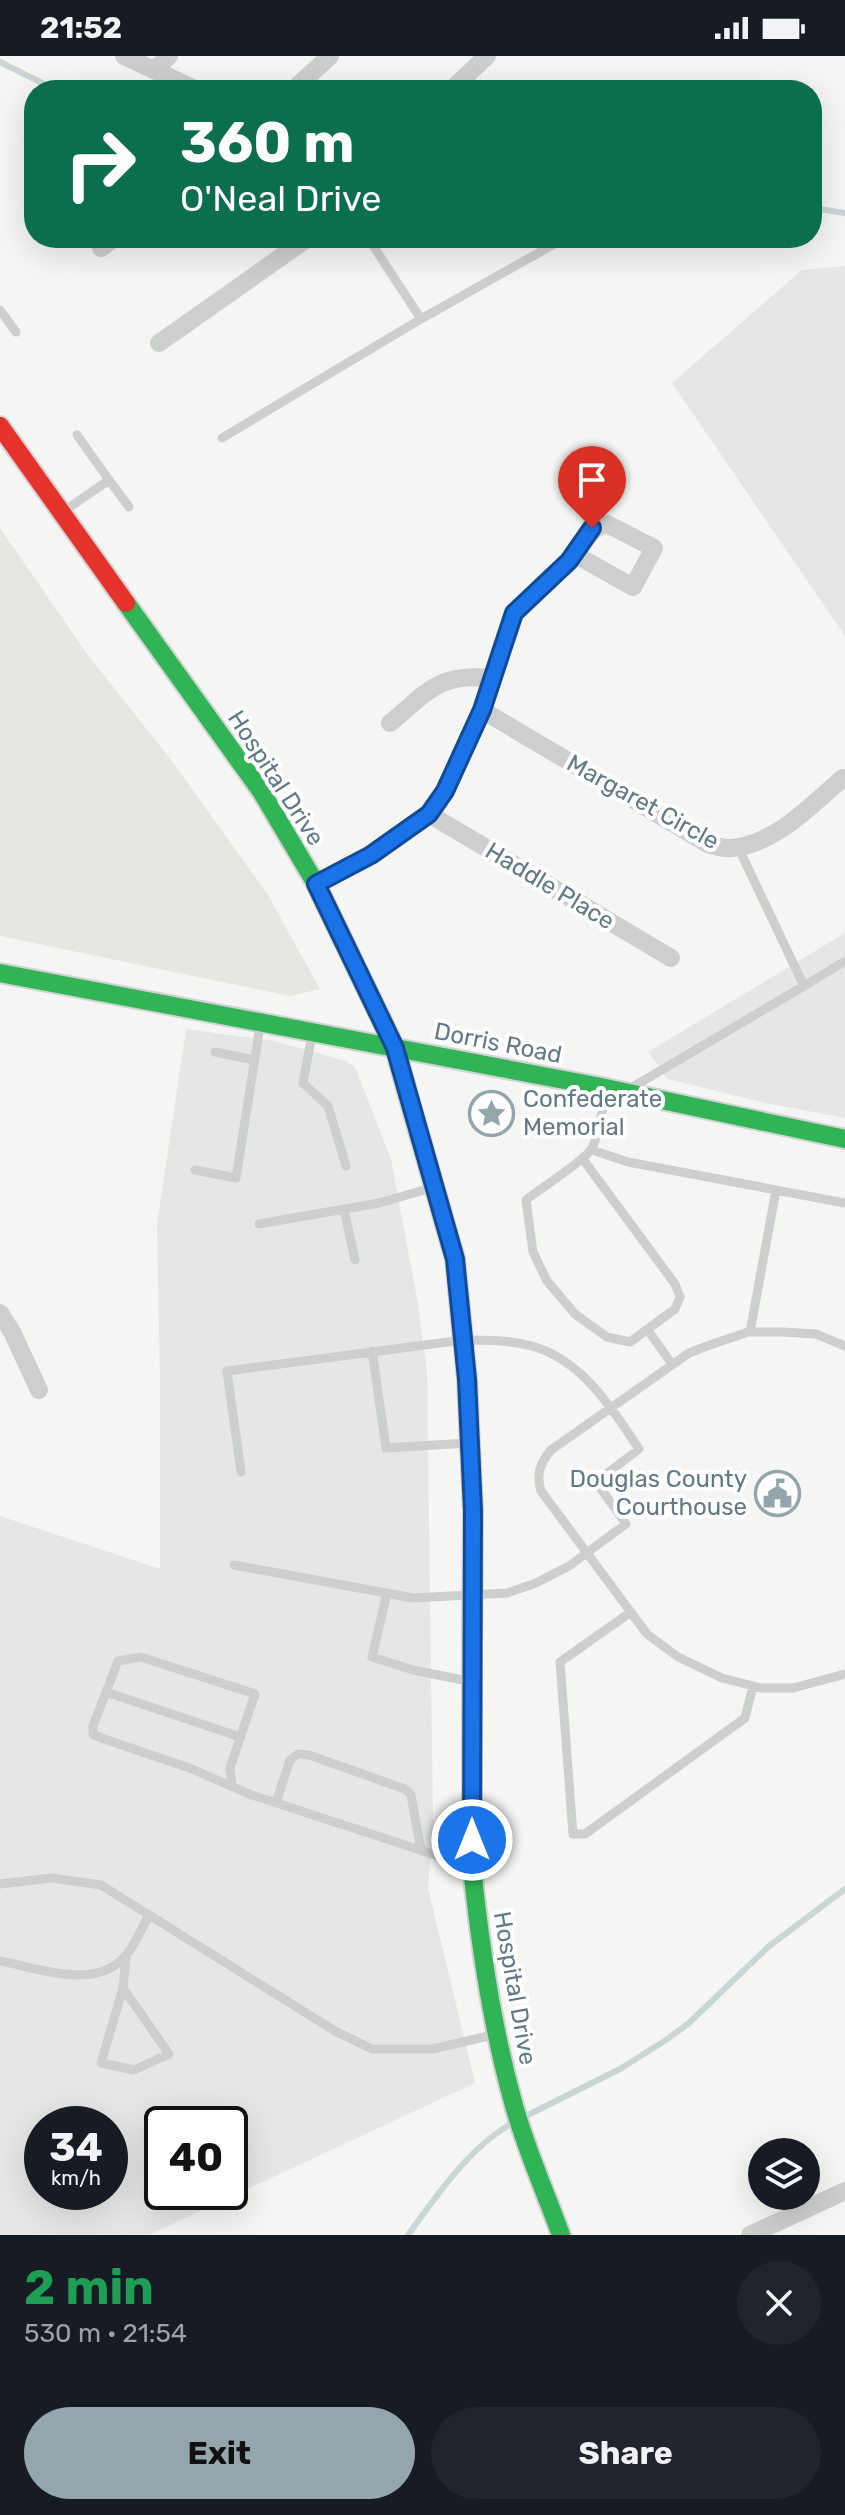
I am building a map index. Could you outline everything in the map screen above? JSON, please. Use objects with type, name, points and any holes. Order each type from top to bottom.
[{"type":"street","points":[[124,56],[176,80]]},
{"type":"street","points":[[154,70],[169,56]]},
{"type":"street","points":[[304,80],[330,56]]},
{"type":"street","points":[[462,80],[487,56]]},
{"type":"street","points":[[159,343],[294,248]]},
{"type":"street","name":"Hospital Drive","points":[[0,426],[261,791],[316,884],[395,1048],[455,1259],[463,1340],[473,1511],[472,1867],[496,2034],[514,2106],[561,2235]]},
{"type":"street","points":[[316,884],[371,855],[429,814],[445,791],[482,710],[514,613],[574,554]]},
{"type":"street","points":[[390,723],[442,680],[468,676],[491,678]]},
{"type":"street","name":"Margaret Circle","points":[[482,710],[708,844],[729,849],[757,844],[778,831],[843,778]]},
{"type":"street","name":"Haddle Place","points":[[429,814],[671,958]]},
{"type":"street","name":"Dorris Road","points":[[0,973],[616,1090],[845,1139]]},
{"type":"street","points":[[0,1313],[39,1390]]},
{"type":"street","points":[[750,2235],[845,2191]]},
{"type":"lane","points":[[375,248],[421,319]]},
{"type":"lane","points":[[222,438],[547,248]]},
{"type":"lane","points":[[0,310],[16,332]]},
{"type":"lane","points":[[77,435],[129,507]]},
{"type":"lane","points":[[62,513],[109,480]]},
{"type":"lane","points":[[738,847],[804,986]]},
{"type":"lane","points":[[582,1158],[675,1284],[680,1297],[675,1309],[630,1342],[607,1337],[575,1314],[547,1281],[533,1252],[526,1200],[592,1150],[616,1090],[845,961]]},
{"type":"lane","points":[[195,1170],[236,1178],[260,1022]]},
{"type":"lane","points":[[313,1032],[303,1083],[328,1106],[346,1166]]},
{"type":"lane","points":[[215,1052],[255,1060]]},
{"type":"lane","points":[[592,1150],[628,1162],[845,1203]]},
{"type":"lane","points":[[259,1224],[379,1203],[434,1187]]},
{"type":"lane","points":[[750,1332],[776,1190]]},
{"type":"lane","points":[[344,1209],[355,1260]]},
{"type":"lane","points":[[647,1329],[672,1364]]},
{"type":"lane","points":[[845,1346],[816,1334],[750,1332],[689,1353],[551,1450],[543,1459],[539,1471],[541,1491],[586,1553],[647,1634],[678,1657],[722,1678],[753,1686],[793,1688],[845,1674]]},
{"type":"lane","points":[[234,1565],[413,1598],[507,1593],[536,1583],[626,1524],[596,1482],[639,1449],[590,1383],[564,1361],[533,1346],[463,1340],[227,1371],[241,1472]]},
{"type":"lane","points":[[372,1351],[386,1448],[470,1442]]},
{"type":"lane","points":[[387,1593],[372,1657],[413,1670],[472,1681]]},
{"type":"lane","points":[[631,1612],[560,1662],[573,1834],[585,1834],[745,1718],[753,1686]]},
{"type":"lane","points":[[232,1786],[230,1768],[255,1694],[141,1657],[118,1661],[93,1726],[93,1735],[192,1769],[232,1786],[276,1803],[472,1867]]},
{"type":"lane","points":[[106,1692],[240,1737]]},
{"type":"lane","points":[[276,1803],[290,1760],[298,1754],[309,1755],[405,1789],[411,1795],[421,1851]]},
{"type":"lane","points":[[0,1884],[52,1878],[101,1885],[335,2031],[372,2049],[433,2049],[496,2034]]},
{"type":"lane","points":[[123,1988],[169,2054],[134,2070],[101,2063],[123,1988],[126,1956],[149,1915]]},
{"type":"lane","points":[[0,1961],[76,1976],[100,1973],[126,1956]]},
{"type":"shaded area","points":[[845,266],[845,636],[672,383],[802,270]]},
{"type":"shaded area","points":[[0,528],[87,654],[172,761],[268,895],[320,989],[290,996],[0,936]]},
{"type":"shaded area","points":[[845,933],[845,1118],[761,1102],[668,1079],[648,1052]]},
{"type":"shaded area","points":[[186,1029],[274,1041],[346,1061],[355,1067],[391,1159],[418,1304],[427,1372],[433,1822],[428,1888],[475,2083],[248,2189],[248,2106],[144,2106],[144,2210],[203,2210],[149,2235],[0,2235],[0,1516],[160,1569],[157,1225]]},
{"type":"waterway","points":[[0,62],[36,80]]},
{"type":"waterway","points":[[822,210],[845,213]]},
{"type":"waterway","points":[[524,2117],[620,2069],[666,2040],[689,2023],[768,1947],[845,1889]]},
{"type":"waterway","points":[[408,2235],[468,2158],[514,2122]]},
{"type":"traffic: fast","points":[[126,603],[261,791],[316,884],[395,1048],[409,1099]]},
{"type":"traffic: fast","points":[[0,973],[596,1086],[845,1139]]},
{"type":"traffic: fast","points":[[472,1635],[472,1867],[483,1956],[513,2102],[561,2235]]},
{"type":"traffic: slow","points":[[409,1099],[455,1259],[467,1379],[473,1511],[472,1635]]},
{"type":"traffic: jam","points":[[0,426],[126,603]]},
{"type":"place","name":"Confederate Memorial","points":[[492,1113]]},
{"type":"place","name":"Douglas County Courthouse","points":[[778,1493]]},
{"type":"route","points":[[472,1840],[473,1511],[467,1379],[455,1259],[395,1048],[316,884],[371,855],[429,814],[445,791],[482,710],[514,613],[569,561],[592,528]]}]
